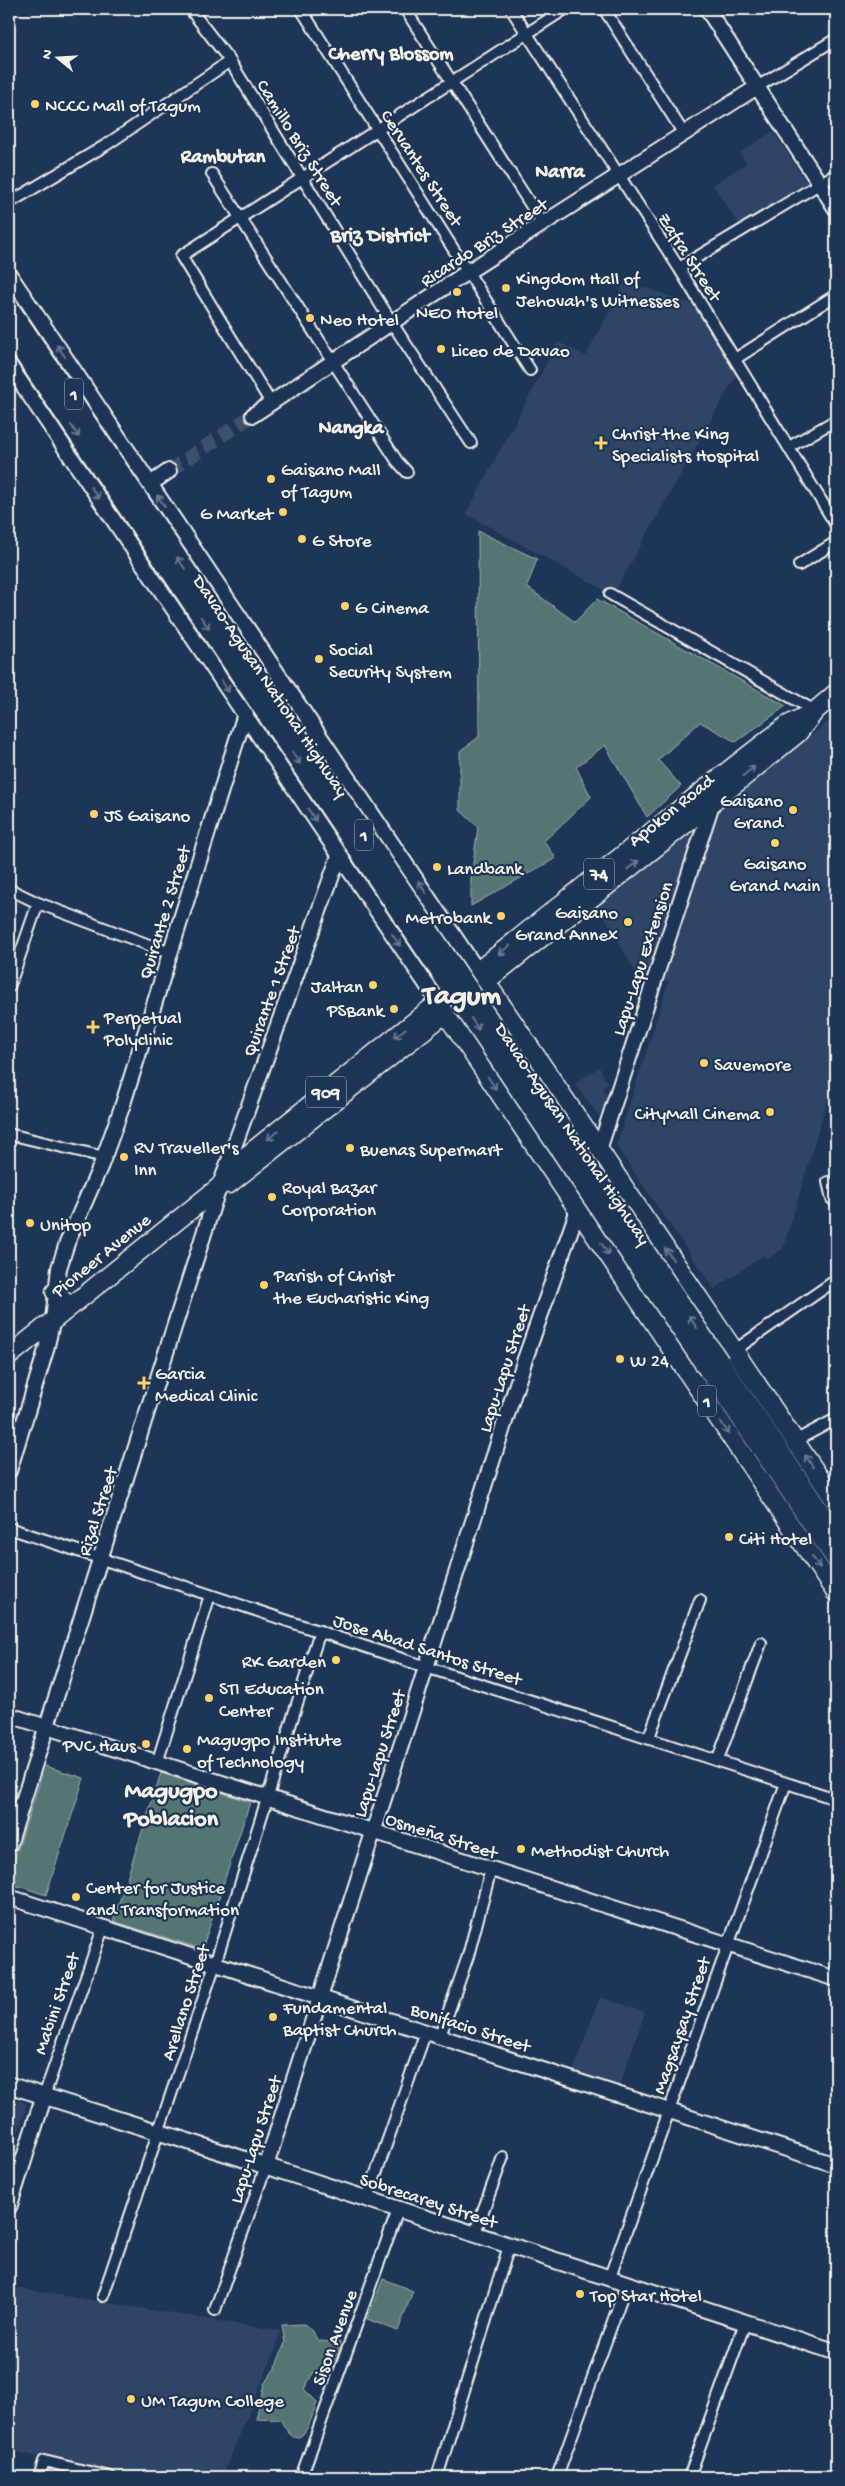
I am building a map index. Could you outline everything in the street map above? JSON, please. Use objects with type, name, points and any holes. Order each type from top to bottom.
[{"type":"highway","name":"1","points":[[9,298],[50,360],[145,488]]},
{"type":"highway","name":"Davao-Agusan National Highway","points":[[9,307],[714,1366],[836,1560]]},
{"type":"highway","name":"Davao-Agusan National Highway","points":[[9,332],[714,1366],[836,1535]]},
{"type":"highway","name":"1","points":[[9,343],[47,399],[55,389],[68,385]]},
{"type":"highway","points":[[30,374],[42,370],[50,360]]},
{"type":"highway","name":"Apokon Road","points":[[477,981],[712,803],[798,733],[815,711],[836,693]]},
{"type":"highway","name":"Apokon Road","points":[[477,981],[720,778],[786,726],[815,711]]},
{"type":"highway","name":"Davao-Agusan National Highway","points":[[370,826],[477,981],[599,1150],[836,1502]]},
{"type":"highway","name":"1","points":[[343,846],[578,1209],[836,1593]]},
{"type":"highway","name":"Pioneer Avenue","points":[[9,1356],[219,1187],[240,1161],[477,981]]},
{"type":"highway","points":[[55,1292],[69,1306]]},
{"type":"main road","name":"Sobrecarey Street","points":[[9,2085],[266,2166],[836,2352]]},
{"type":"main road","name":"Mabini Street","points":[[9,2206],[44,2096]]},
{"type":"street","name":"Camillo Briz Street","points":[[190,9],[230,62],[392,323],[471,443]]},
{"type":"street","name":"Cervantes Street","points":[[301,9],[469,271],[530,370]]},
{"type":"street","points":[[405,9],[453,81],[543,224]]},
{"type":"street","name":"Zafra Street","points":[[511,9],[680,268],[836,525]]},
{"type":"street","points":[[271,403],[181,256],[565,9]]},
{"type":"street","points":[[604,9],[684,134]]},
{"type":"street","points":[[707,9],[836,209]]},
{"type":"street","name":"Ricardo Briz Street","points":[[253,415],[469,271],[836,38]]},
{"type":"street","points":[[9,202],[106,145],[230,62]]},
{"type":"street","points":[[212,174],[397,461],[407,472]]},
{"type":"street","points":[[680,268],[836,174]]},
{"type":"street","points":[[9,274],[145,488],[269,660],[370,826],[343,846],[244,717],[9,365]]},
{"type":"street","points":[[735,358],[836,296]]},
{"type":"street","points":[[789,447],[836,420]]},
{"type":"street","points":[[145,488],[169,471]]},
{"type":"street","points":[[799,566],[836,542]]},
{"type":"street","points":[[610,594],[815,711]]},
{"type":"street","name":"Quirante 2 Street","points":[[9,1471],[46,1350],[53,1319],[55,1292],[67,1243],[104,1156],[244,717],[269,660]]},
{"type":"street","name":"Lapu-Lapu Extension","points":[[578,1209],[720,778]]},
{"type":"street","name":"Quirante 1 Street","points":[[219,1187],[343,846]]},
{"type":"street","points":[[9,889],[38,903],[170,953]]},
{"type":"street","points":[[9,987],[38,903]]},
{"type":"street","points":[[9,1134],[104,1156]]},
{"type":"street","points":[[828,1182],[832,1198],[836,1202]]},
{"type":"street","name":"Rizal Street","points":[[9,1845],[219,1187]]},
{"type":"street","name":"Lapu-Lapu Street","points":[[215,2310],[266,2166],[525,1359],[578,1209]]},
{"type":"street","points":[[735,1350],[836,1280]]},
{"type":"street","points":[[796,1441],[836,1419]]},
{"type":"street","name":"Jose Abad Santos Street","points":[[9,1528],[426,1667],[649,1737],[836,1799]]},
{"type":"street","points":[[157,1763],[210,1595]]},
{"type":"street","points":[[649,1737],[700,1600]]},
{"type":"street","name":"Arellano Street","points":[[102,2296],[215,1964],[320,1631]]},
{"type":"street","points":[[718,1760],[760,1643]]},
{"type":"street","name":"Osmeña Street","points":[[9,1715],[836,1979]]},
{"type":"street","name":"Magsaysay Street","points":[[609,2279],[786,1783]]},
{"type":"street","points":[[440,2036],[468,1956],[490,1869]]},
{"type":"street","name":"Bonifacio Street","points":[[9,1897],[836,2165]]},
{"type":"street","name":"Mabini Street","points":[[44,2096],[103,1928]]},
{"type":"street","points":[[367,2199],[426,2031]]},
{"type":"street","points":[[474,2234],[503,2156]]},
{"type":"street","name":"Sison Avenue","points":[[301,2477],[398,2210]]},
{"type":"street","points":[[437,2477],[509,2246]]},
{"type":"street","points":[[557,2477],[626,2284]]},
{"type":"street","points":[[689,2477],[745,2323]]},
{"type":"street","points":[[39,2477],[44,2461],[110,2477]]},
{"type":"shaded area","points":[[773,131],[807,183],[739,225],[713,185],[747,163],[740,153]]},
{"type":"shaded area","name":"Christ the King Specialists Hospital","points":[[625,281],[695,305],[738,372],[613,595],[466,514],[558,342],[586,356]]},
{"type":"shaded area","points":[[829,721],[836,732],[836,1071],[783,1249],[767,1260],[764,1255],[714,1289],[616,1146],[669,981],[640,981],[598,904]]},
{"type":"shaded area","points":[[599,1067],[608,1083],[602,1088],[608,1098],[599,1116],[575,1084]]},
{"type":"shaded area","points":[[600,1997],[645,2012],[620,2085],[573,2071]]},
{"type":"shaded area","points":[[9,2096],[27,2104],[9,2165]]},
{"type":"shaded area","name":"UM Tagum College","points":[[9,2287],[280,2331],[276,2348],[222,2477],[126,2477],[9,2450]]},
{"type":"green space","points":[[478,531],[537,559],[527,587],[575,622],[597,599],[786,706],[736,742],[700,722],[658,760],[681,786],[647,817],[605,745],[576,767],[591,797],[544,841],[556,858],[471,906],[471,878],[478,827],[460,810],[460,751],[479,737]]},
{"type":"green space","points":[[45,1766],[84,1778],[46,1895],[9,1883],[9,1876]]},
{"type":"green space","points":[[161,1773],[250,1802],[202,1949],[113,1921]]},
{"type":"green space","points":[[383,2279],[413,2291],[398,2331],[367,2319]]},
{"type":"green space","points":[[304,2324],[313,2331],[317,2341],[340,2342],[337,2361],[334,2365],[327,2370],[313,2373],[304,2389],[317,2402],[311,2420],[303,2434],[293,2437],[281,2420],[256,2419],[264,2384],[275,2368],[285,2343],[282,2325]]},
{"type":"tunnel","points":[[169,471],[253,415]]},
{"type":"place","name":"NCCC Mall of Tagum","points":[[35,104]]},
{"type":"place","name":"Kingdom Hall of Jehovah's Witnesses","points":[[506,288]]},
{"type":"place","name":"NEO Hotel","points":[[457,292]]},
{"type":"place","name":"Neo Hotel","points":[[310,318]]},
{"type":"place","name":"Liceo de Davao","points":[[441,349]]},
{"type":"place","name":"Christ the King Specialists Hospital","points":[[601,443]]},
{"type":"place","name":"Gaisano Mall of Tagum","points":[[271,479]]},
{"type":"place","name":"G Market","points":[[283,512]]},
{"type":"place","name":"G Store","points":[[302,539]]},
{"type":"place","name":"G Cinema","points":[[345,606]]},
{"type":"place","name":"Social Security System","points":[[319,659]]},
{"type":"place","name":"Gaisano Grand","points":[[793,810]]},
{"type":"place","name":"JS Gaisano","points":[[94,814]]},
{"type":"place","name":"Gaisano Grand Main","points":[[775,843]]},
{"type":"place","name":"Landbank","points":[[437,867]]},
{"type":"place","name":"Metrobank","points":[[501,916]]},
{"type":"place","name":"Gaisano Grand Annex","points":[[628,922]]},
{"type":"place","name":"Jaltan","points":[[373,985]]},
{"type":"place","name":"PSBank","points":[[394,1009]]},
{"type":"place","name":"Perpetual Polyclinic","points":[[93,1027]]},
{"type":"place","name":"Savemore","points":[[704,1063]]},
{"type":"place","name":"CityMall Cinema","points":[[770,1112]]},
{"type":"place","name":"Buenas Supermart","points":[[350,1148]]},
{"type":"place","name":"RV Traveller's Inn","points":[[124,1157]]},
{"type":"place","name":"Royal Bazar Corporation","points":[[272,1197]]},
{"type":"place","name":"Unitop","points":[[30,1223]]},
{"type":"place","name":"Parish of Christ the Eucharistic King","points":[[264,1285]]},
{"type":"place","name":"W 24","points":[[620,1359]]},
{"type":"place","name":"Garcia Medical Clinic","points":[[144,1383]]},
{"type":"place","name":"Citi Hotel","points":[[729,1537]]},
{"type":"place","name":"RK Garden","points":[[336,1660]]},
{"type":"place","name":"STI Education Center","points":[[209,1698]]},
{"type":"place","name":"PVC Haus","points":[[146,1744]]},
{"type":"place","name":"Magugpo Institute of Technology","points":[[187,1749]]},
{"type":"place","name":"Methodist Church","points":[[521,1849]]},
{"type":"place","name":"Center for Justice and Transformation","points":[[76,1897]]},
{"type":"place","name":"Fundamental Baptist Church","points":[[273,2017]]},
{"type":"place","name":"Top Star Hotel","points":[[580,2294]]},
{"type":"place","name":"UM Tagum College","points":[[131,2399]]},
{"type":"district","name":"Cherry Blossom","points":[[391,52]]},
{"type":"district","name":"Rambutan","points":[[223,155]]},
{"type":"district","name":"Narra","points":[[560,170]]},
{"type":"district","name":"Briz District","points":[[380,234]]},
{"type":"district","name":"Nangka","points":[[351,426]]},
{"type":"district","name":"Tagum","points":[[462,993]]},
{"type":"district","name":"Magugpo Poblacion","points":[[171,1803]]}]
